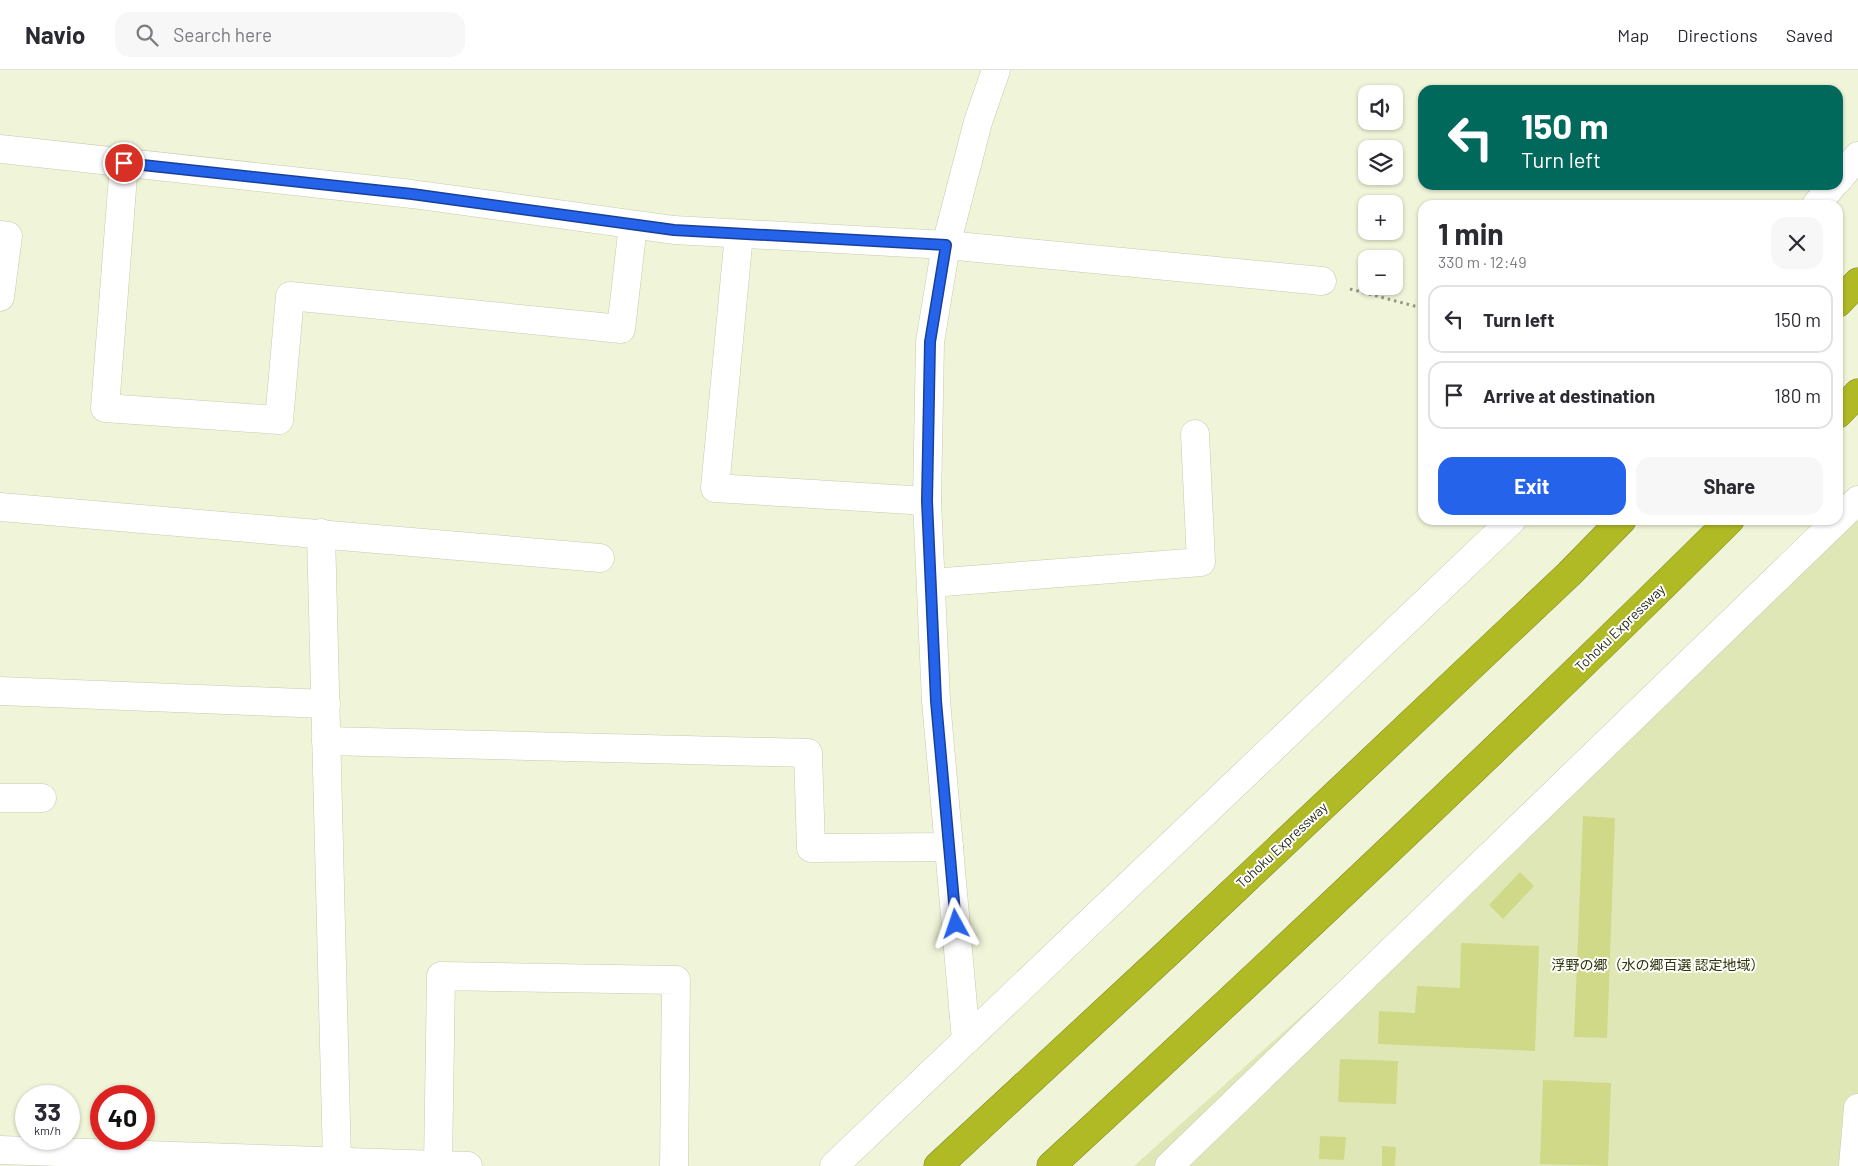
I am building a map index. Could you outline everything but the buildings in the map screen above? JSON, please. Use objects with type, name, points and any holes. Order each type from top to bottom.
[{"type":"highway","points":[[1843,298],[1858,282]]},
{"type":"highway","points":[[1843,409],[1858,393]]},
{"type":"highway","name":"Tohoku Expressway","points":[[938,1166],[1178,943],[1569,574],[1617,525]]},
{"type":"highway","name":"Tohoku Expressway","points":[[1051,1166],[1229,1002],[1626,623],[1725,525]]},
{"type":"street","points":[[966,1040],[936,701],[927,501],[930,342],[946,245],[978,122],[996,70]]},
{"type":"street","points":[[0,149],[412,194],[674,230],[946,245],[1322,282]]},
{"type":"street","points":[[1843,174],[1858,156]]},
{"type":"street","points":[[124,163],[106,408],[279,420],[290,296],[621,329],[633,224]]},
{"type":"street","points":[[1820,200],[1829,190]]},
{"type":"street","points":[[739,234],[715,488],[927,501]]},
{"type":"street","points":[[0,235],[8,236],[0,297]]},
{"type":"street","points":[[931,583],[1202,562],[1195,434]]},
{"type":"street","points":[[1843,514],[1858,500]]},
{"type":"street","points":[[0,507],[600,558]]},
{"type":"street","points":[[834,1166],[1507,525]]},
{"type":"street","points":[[1169,1166],[1832,525]]},
{"type":"street","points":[[321,533],[337,1162]]},
{"type":"street","points":[[0,691],[326,704]]},
{"type":"street","points":[[326,741],[808,753],[811,848],[949,847]]},
{"type":"street","points":[[0,798],[42,798]]},
{"type":"street","points":[[438,1165],[441,976],[676,980],[674,1166]]},
{"type":"street","points":[[1853,1166],[1858,1108]]},
{"type":"street","points":[[0,1150],[468,1166]]},
{"type":"path","points":[[1322,282],[1418,307]]},
{"type":"green space","name":"浮野の郷（水の郷百選 認定地域）","points":[[1858,512],[1858,1166],[1134,1166],[1799,570]]},
{"type":"route","points":[[124,163],[412,194],[674,230],[946,245],[930,342],[927,501],[936,701],[956,924]]}]
